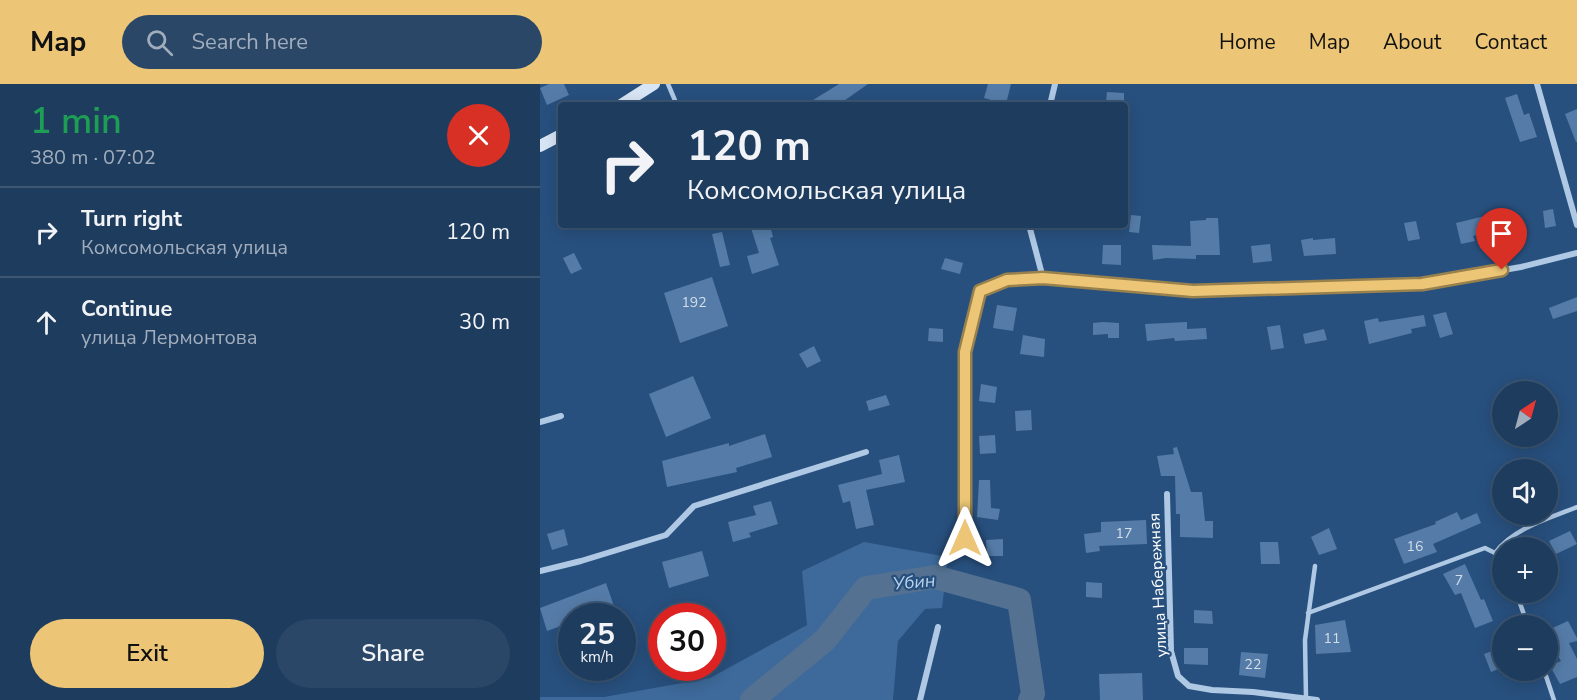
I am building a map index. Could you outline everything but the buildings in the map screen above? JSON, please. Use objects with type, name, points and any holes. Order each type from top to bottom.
[{"type":"street","points":[[626,102],[654,84]]},
{"type":"street","points":[[1051,102],[1055,84]]},
{"type":"street","points":[[1537,84],[1577,225]]},
{"type":"street","points":[[540,146],[558,137]]},
{"type":"street","points":[[1030,228],[1043,278]]},
{"type":"street","points":[[965,538],[965,352],[980,291],[1007,280],[1043,278],[1193,291],[1422,284],[1521,267],[1577,253]]},
{"type":"street","points":[[540,422],[561,416]]},
{"type":"street","points":[[540,571],[666,535],[694,506],[866,452]]},
{"type":"street","name":"улица Набережная","points":[[1167,494],[1172,651],[1178,676],[1189,686],[1212,690],[1253,692],[1317,700]]},
{"type":"street","points":[[920,700],[938,627]]},
{"type":"lane","points":[[668,84],[676,102]]},
{"type":"lane","points":[[1512,537],[1528,527],[1577,507]]},
{"type":"lane","points":[[1308,613],[1485,548],[1492,552]]},
{"type":"lane","points":[[1306,698],[1305,640],[1315,566]]},
{"type":"lane","points":[[1548,681],[1554,700]]},
{"type":"shaded area","points":[[864,542],[948,557],[942,608],[925,609],[898,641],[893,700],[540,700],[540,697],[604,697],[693,681],[726,681],[726,669],[807,625],[802,571]]},
{"type":"waterway","name":"Убин","points":[[752,700],[825,640],[866,588],[935,577],[1019,600],[1033,694],[1030,700]]},
{"type":"route","points":[[965,538],[965,352],[980,291],[1007,280],[1043,278],[1193,291],[1422,284],[1502,270]]}]
